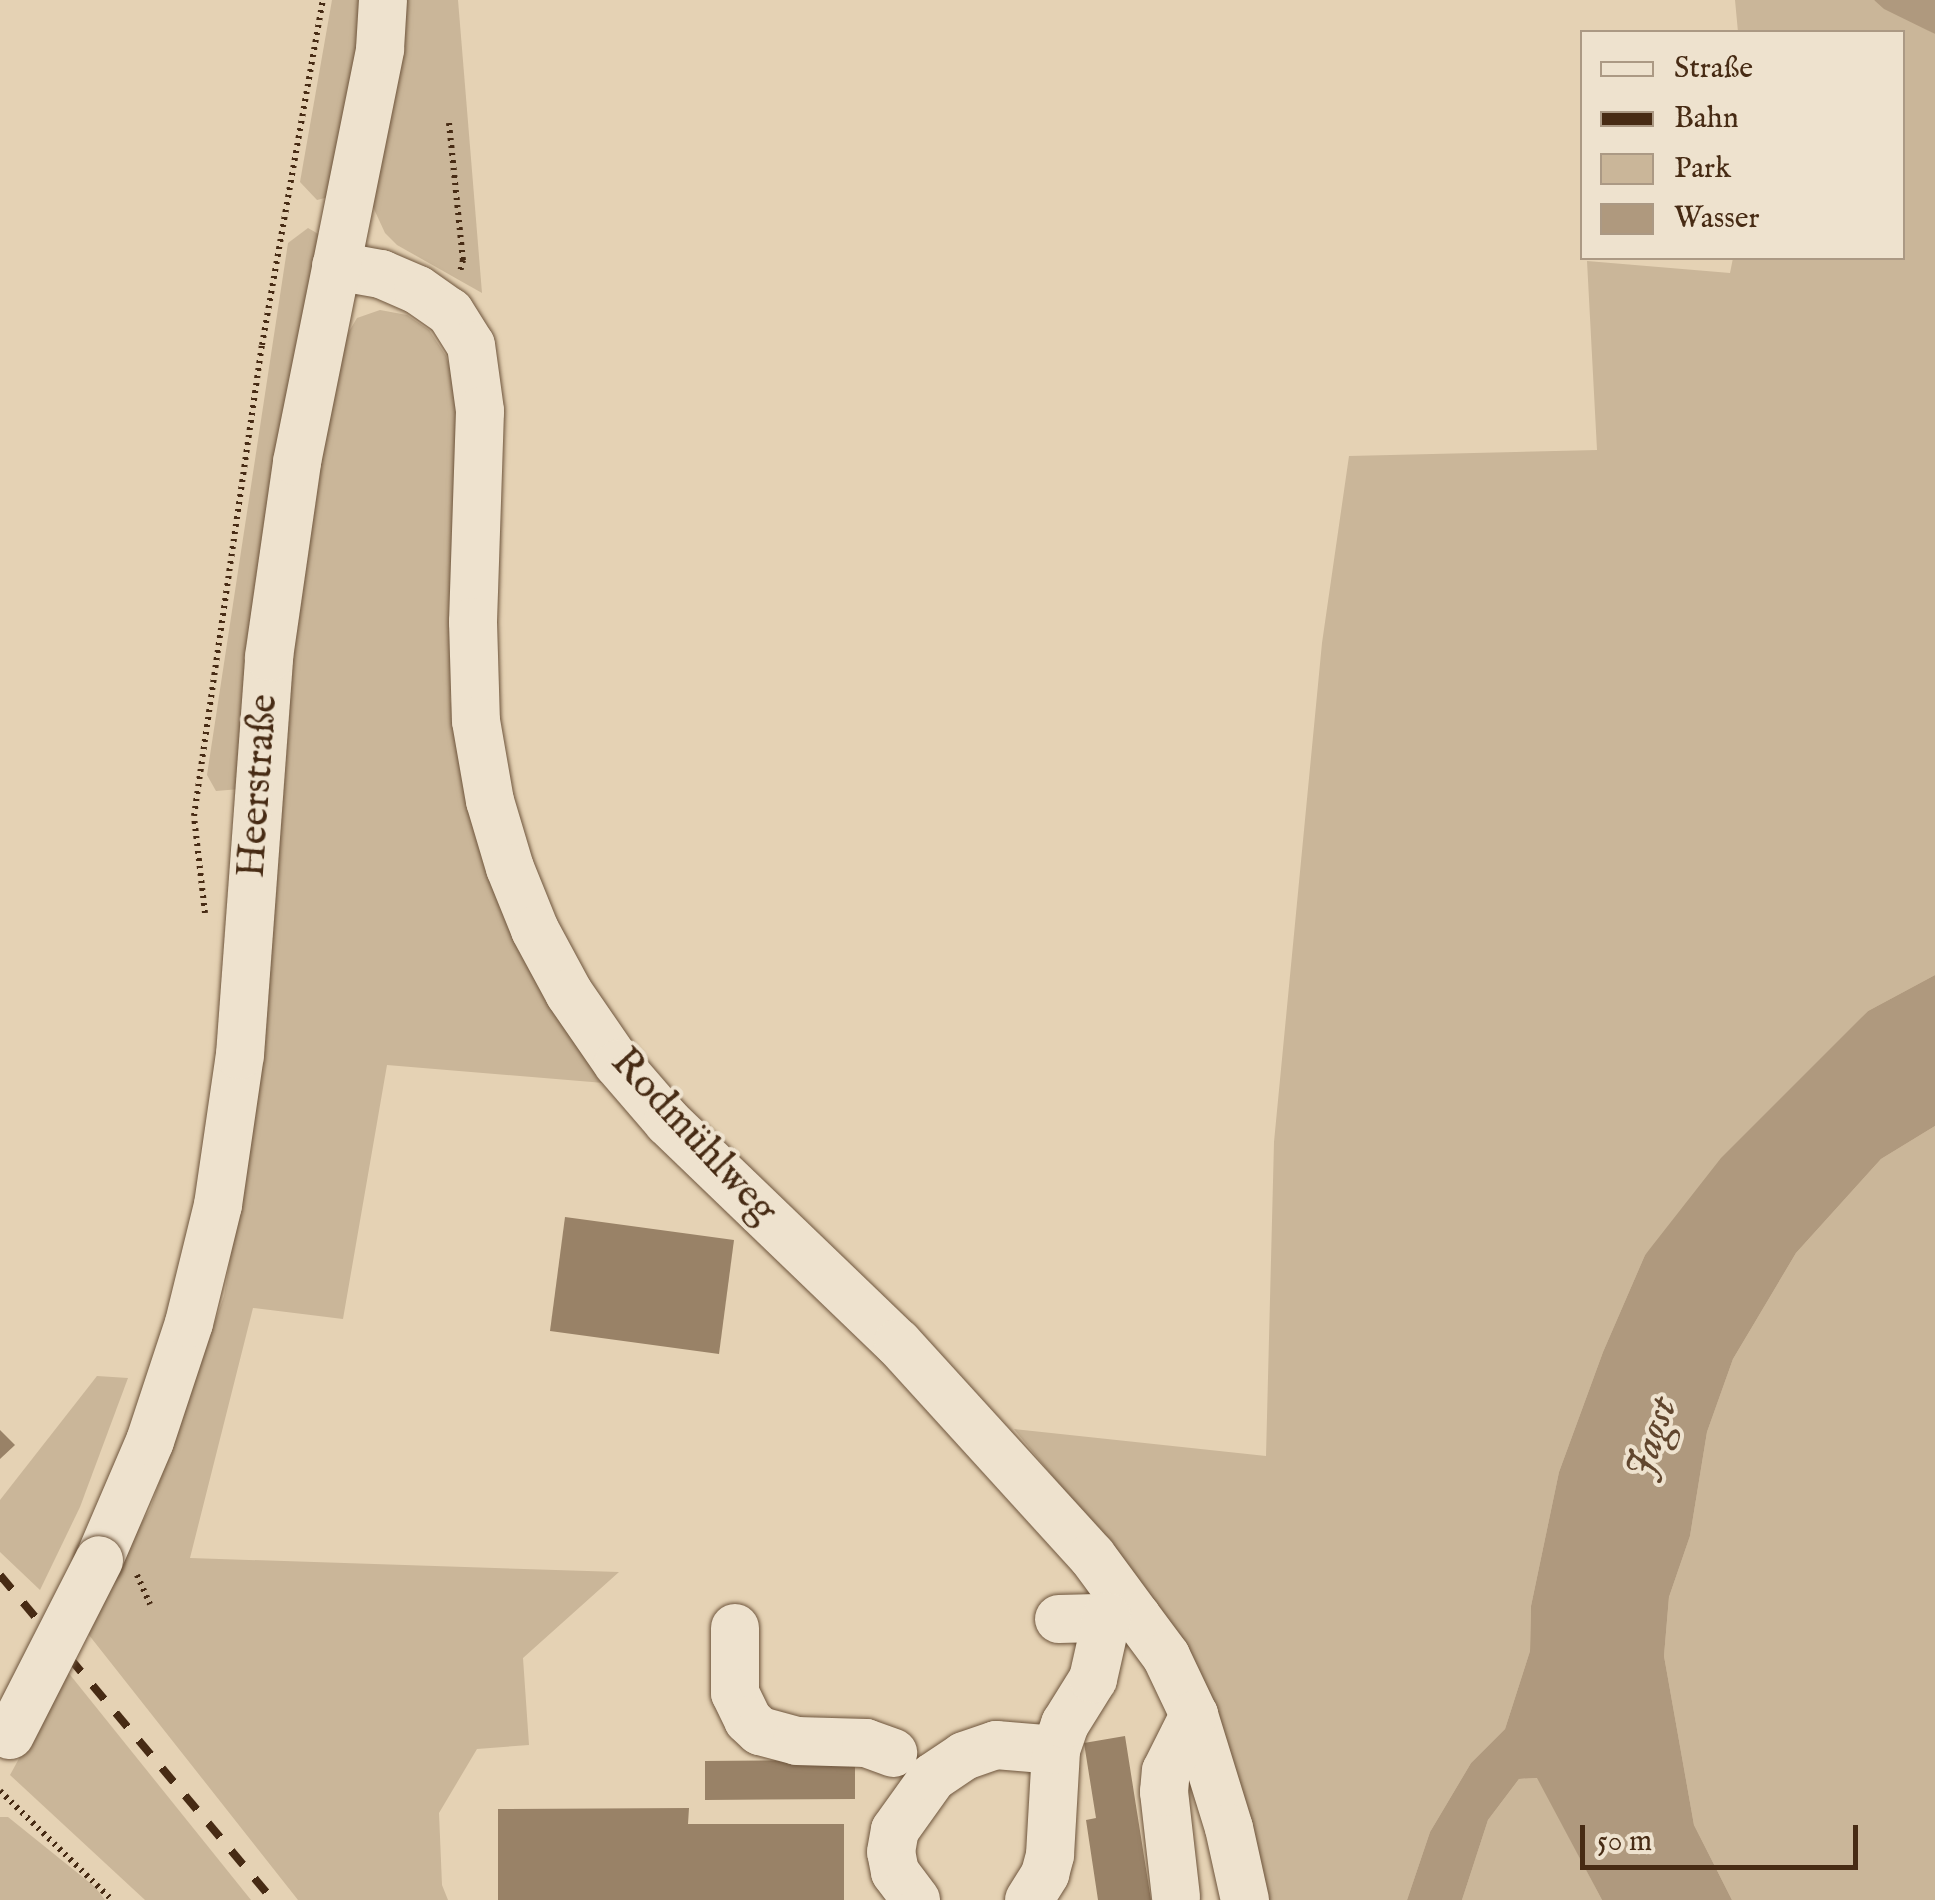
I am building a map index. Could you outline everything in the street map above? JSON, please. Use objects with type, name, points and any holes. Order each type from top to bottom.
[{"type":"street","name":"Heerstraße","points":[[5,1744],[100,1560],[150,1442],[190,1324],[218,1205],[240,1055],[269,656],[297,462],[380,49],[383,0]]},
{"type":"street","name":"Rodmühlweg","points":[[336,266],[382,274],[418,290],[450,312],[472,344],[480,411],[472,622],[476,721],[490,801],[534,930],[569,993],[643,1093],[898,1342],[1092,1556],[1122,1617],[1166,1656],[1194,1715],[1229,1828],[1245,1900]]},
{"type":"street","points":[[1029,1900],[1045,1874],[1050,1854],[1056,1750],[1065,1724],[1122,1617],[1059,1619]]},
{"type":"street","points":[[734,1628],[735,1692],[748,1720],[760,1730],[797,1741],[866,1742],[893,1753]]},
{"type":"street","points":[[1176,1897],[1164,1792],[1166,1771],[1194,1715]]},
{"type":"street","points":[[916,1900],[895,1872],[891,1852],[895,1830],[933,1778],[964,1756],[996,1745],[1056,1750]]},
{"type":"street","points":[[895,1830],[880,1813],[876,1792],[876,1777],[893,1753],[907,1748],[939,1748],[964,1756]]},
{"type":"path","points":[[207,931],[194,816],[262,345],[323,0]]},
{"type":"path","points":[[449,123],[463,260],[450,312]]},
{"type":"path","points":[[0,1790],[112,1900]]},
{"type":"green space","points":[[332,0],[362,0],[348,129],[329,197],[317,200],[300,182]]},
{"type":"green space","points":[[400,0],[458,0],[482,293],[397,245],[385,233],[368,196]]},
{"type":"green space","points":[[1735,0],[1874,0],[1935,34],[1935,975],[1868,1011],[1645,1255],[1603,1352],[1559,1472],[1531,1606],[1530,1651],[1505,1729],[1471,1763],[1430,1832],[1407,1900],[1253,1900],[1209,1712],[1162,1610],[1014,1429],[1266,1456],[1274,1142],[1322,643],[1349,456],[1597,450],[1587,261],[1730,273],[1733,260],[1905,260],[1905,30],[1738,30]]},
{"type":"green space","points":[[308,228],[320,235],[240,789],[216,791],[207,775],[288,243]]},
{"type":"green space","points":[[380,310],[407,315],[429,330],[446,356],[464,413],[461,549],[450,700],[487,851],[616,1084],[387,1065],[343,1319],[253,1308],[190,1558],[619,1572],[523,1658],[529,1745],[477,1749],[439,1813],[442,1885],[448,1900],[298,1900],[85,1630],[109,1577],[150,1509],[224,1296],[250,1138],[284,690],[337,352],[357,318]]},
{"type":"green space","points":[[1935,1126],[1935,1900],[1732,1900],[1694,1825],[1664,1656],[1669,1597],[1690,1536],[1707,1432],[1733,1359],[1796,1253],[1881,1159]]},
{"type":"green space","points":[[97,1376],[128,1378],[80,1507],[40,1590],[0,1552],[0,1500]]},
{"type":"green space","points":[[67,1671],[251,1900],[145,1900],[10,1775]]},
{"type":"green space","points":[[1538,1778],[1602,1900],[1462,1900],[1488,1820],[1519,1779]]},
{"type":"green space","points":[[0,1817],[8,1817],[95,1887],[105,1900],[0,1900]]},
{"type":"water","points":[[1874,0],[1935,0],[1935,34],[1884,9]]},
{"type":"water","name":"Jagst","points":[[1935,975],[1935,1126],[1881,1159],[1796,1253],[1733,1359],[1707,1432],[1690,1536],[1669,1597],[1664,1656],[1694,1825],[1732,1900],[1602,1900],[1537,1778],[1519,1779],[1488,1820],[1462,1900],[1407,1900],[1430,1832],[1471,1763],[1505,1729],[1530,1651],[1531,1606],[1559,1472],[1603,1352],[1645,1255],[1721,1158],[1868,1011]]},
{"type":"building","points":[[565,1217],[734,1240],[719,1354],[550,1331]]},
{"type":"building","points":[[0,1430],[15,1445],[0,1459]]},
{"type":"building","points":[[1125,1736],[1151,1900],[1098,1900],[1086,1820],[1096,1818],[1084,1743]]},
{"type":"building","points":[[855,1760],[855,1799],[705,1800],[705,1761]]},
{"type":"building","points":[[689,1808],[688,1824],[844,1824],[844,1900],[498,1900],[498,1809]]},
{"type":"railway","points":[[0,1575],[273,1900]]}]
